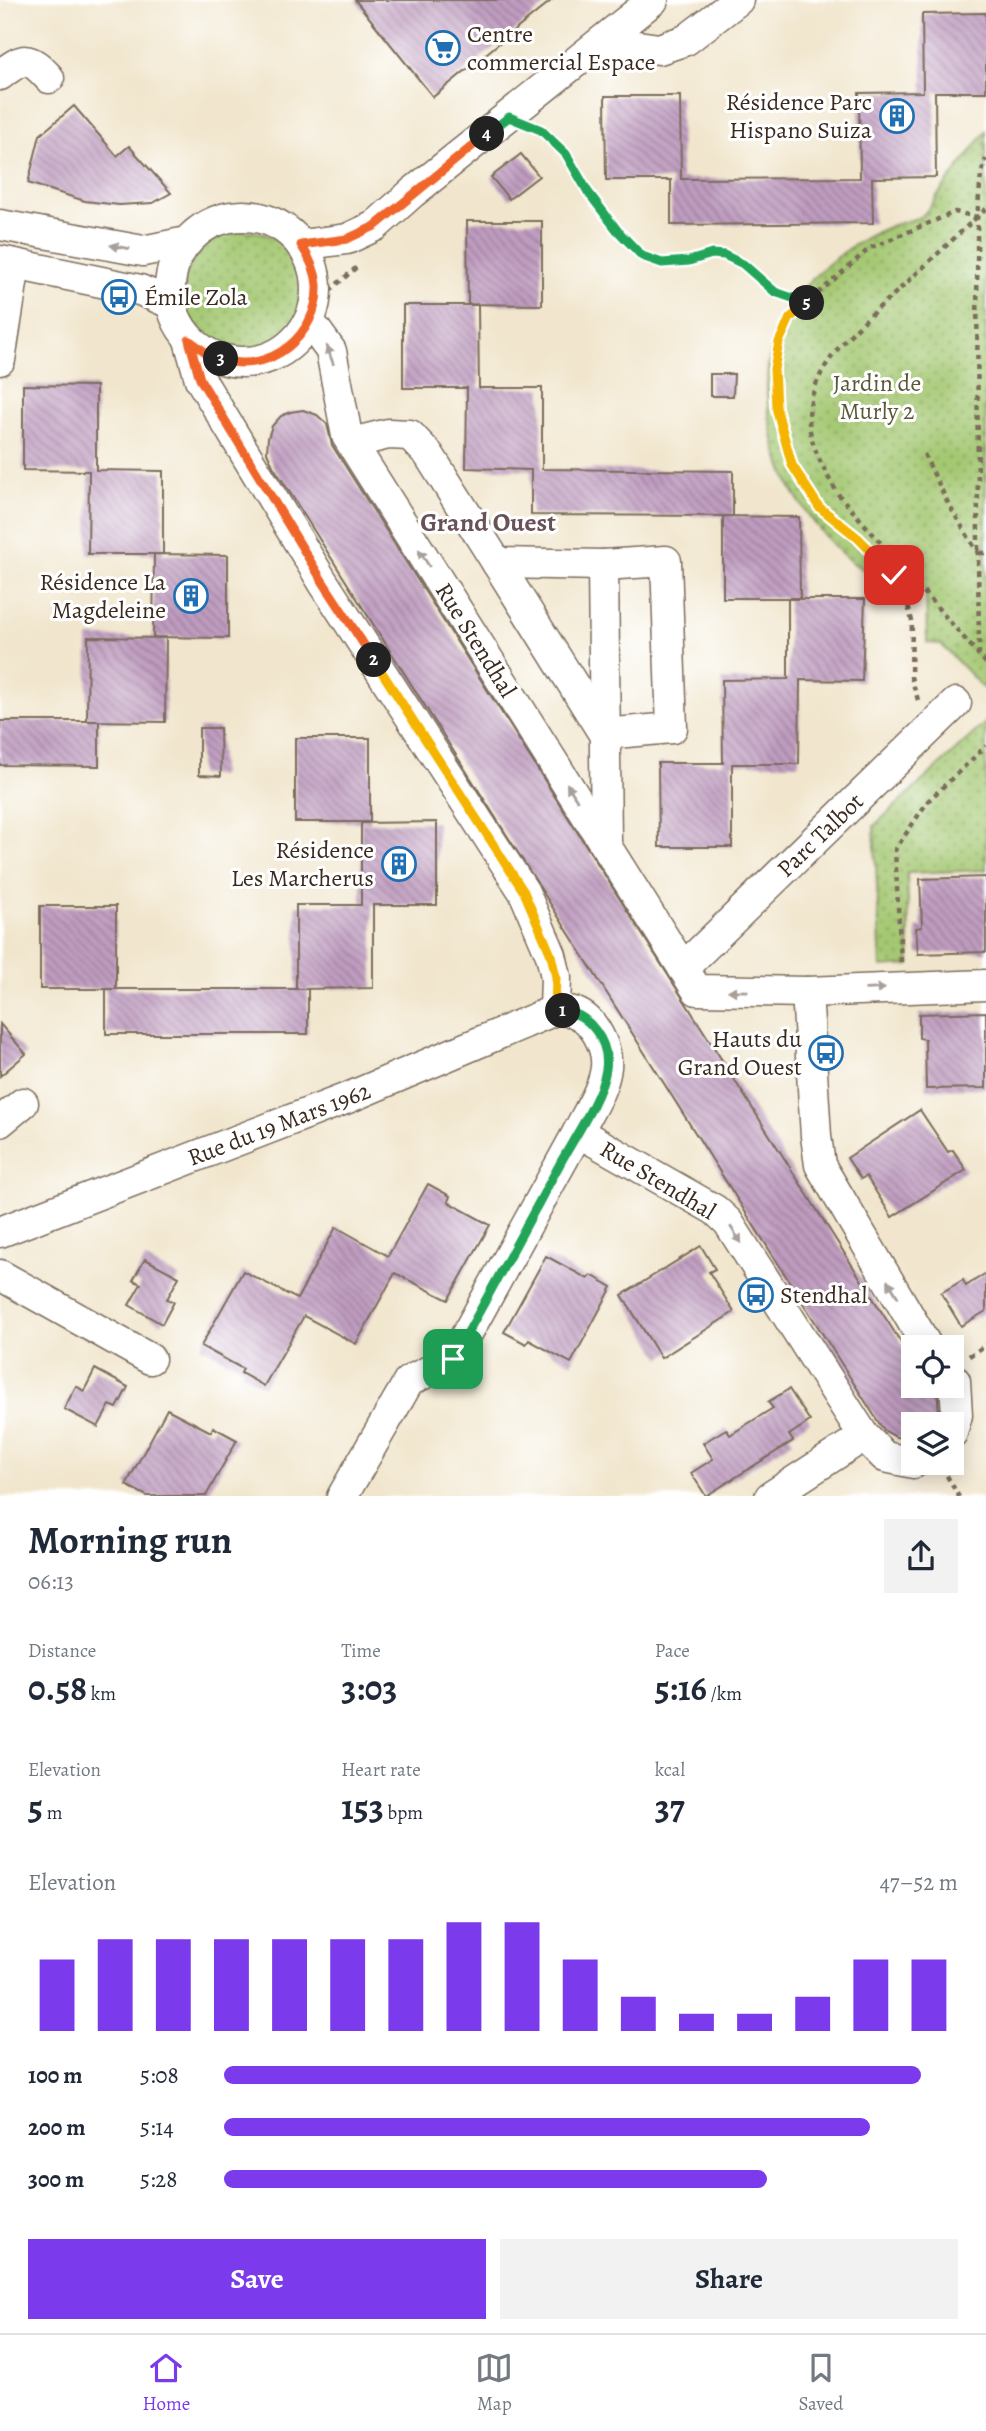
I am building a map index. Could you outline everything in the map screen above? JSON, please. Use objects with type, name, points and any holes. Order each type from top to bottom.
[{"type":"street","points":[[301,245],[347,239],[375,226],[653,0]]},
{"type":"street","points":[[603,41],[659,49],[686,40],[738,0]]},
{"type":"street","points":[[0,75],[19,61],[27,60],[38,65],[50,78]]},
{"type":"street","points":[[189,340],[208,354],[231,362],[254,362],[277,355],[296,341],[310,322],[316,302],[317,282],[310,259],[301,245],[277,224],[254,216],[230,217],[207,225],[187,242],[176,260],[170,281],[170,303],[177,322],[189,340],[200,379],[323,582],[524,892],[551,955],[556,977],[555,1010]]},
{"type":"street","points":[[0,225],[143,251],[187,242]]},
{"type":"street","points":[[0,360],[8,263],[140,290],[170,303]]},
{"type":"street","name":"Rue Stendhal","points":[[310,322],[331,351],[347,436],[697,990],[807,992]]},
{"type":"street","points":[[352,443],[388,434],[410,435],[429,455],[604,734]]},
{"type":"street","points":[[497,563],[603,565],[666,561],[672,728],[604,734]]},
{"type":"street","points":[[603,565],[606,846]]},
{"type":"street","name":"Parc Talbot","points":[[683,968],[956,703]]},
{"type":"street","points":[[920,1335],[820,1165],[807,992],[986,985]]},
{"type":"street","name":"Rue Stendhal","points":[[555,1010],[576,1012],[589,1022],[605,1053],[603,1081],[578,1132],[715,1210],[728,1222],[864,1436],[885,1457],[901,1460]]},
{"type":"street","name":"Rue du 19 Mars 1962","points":[[0,1232],[350,1097],[555,1010]]},
{"type":"street","points":[[342,1496],[409,1381],[453,1359],[578,1132]]},
{"type":"street","points":[[0,1275],[150,1359]]},
{"type":"street","points":[[770,1496],[864,1436]]},
{"type":"path","points":[[509,117],[541,130],[566,154],[588,192],[617,230],[642,256],[662,263],[689,261],[712,254],[724,255],[743,264],[775,292],[807,303]]},
{"type":"path","points":[[979,655],[977,217],[981,175],[986,159]]},
{"type":"path","points":[[986,209],[844,340],[825,368],[811,398],[809,422],[823,469],[838,494],[986,663]]},
{"type":"path","points":[[934,723],[917,698],[911,677],[912,621],[894,575],[858,538],[819,507],[792,465],[776,407],[774,369],[779,342],[790,318],[870,248],[955,212],[977,217]]},
{"type":"path","points":[[924,454],[950,507],[978,553]]},
{"type":"path","points":[[978,553],[986,553]]},
{"type":"path","points":[[903,988],[895,850],[928,801],[986,746]]},
{"type":"path","points":[[946,1475],[959,1496]]},
{"type":"green space","name":"Jardin de Murly 2","points":[[986,131],[986,691],[941,644],[927,643],[926,590],[885,580],[853,563],[826,537],[801,504],[786,478],[776,450],[768,403],[767,378],[777,331],[802,290],[819,272],[858,242],[924,214]]},
{"type":"green space","points":[[245,231],[268,236],[288,249],[301,269],[306,292],[301,315],[288,335],[268,348],[245,353],[222,348],[202,335],[189,315],[184,292],[189,269],[202,249],[222,236]]},
{"type":"green space","points":[[986,722],[986,870],[907,873],[910,965],[881,967],[874,826]]},
{"type":"building","name":"Centre commercial Espace","points":[[355,0],[552,0],[433,97]]},
{"type":"building","name":"Résidence Parc Hispano Suiza","points":[[986,13],[986,92],[935,92],[936,177],[872,178],[873,223],[671,225],[671,180],[606,180],[605,96],[680,96],[681,179],[860,178],[859,93],[923,92],[922,14]]},
{"type":"building","points":[[74,106],[117,156],[129,146],[171,193],[153,203],[119,205],[85,201],[28,183],[40,135]]},
{"type":"building","points":[[521,154],[539,176],[509,199],[491,177]]},
{"type":"building","points":[[467,221],[542,221],[542,305],[468,304]]},
{"type":"building","points":[[403,305],[478,305],[479,388],[542,388],[542,469],[733,471],[733,516],[531,515],[531,470],[466,468],[467,388],[403,388]]},
{"type":"building","points":[[710,374],[734,374],[733,396],[710,396]]},
{"type":"building","points":[[23,385],[96,386],[96,470],[163,471],[163,554],[88,554],[89,471],[23,470]]},
{"type":"building","points":[[303,410],[317,415],[327,424],[332,445],[901,1342],[901,1398],[938,1398],[939,1412],[901,1412],[901,1438],[885,1431],[879,1423],[273,466],[267,452],[268,438],[272,426],[281,416]]},
{"type":"building","points":[[723,516],[799,517],[800,598],[723,598]]},
{"type":"building","points":[[154,554],[228,555],[228,638],[153,637]]},
{"type":"building","points":[[788,599],[865,599],[862,681],[800,680],[799,764],[732,764],[732,847],[659,847],[658,763],[723,763],[722,680],[788,679]]},
{"type":"building","points":[[88,637],[166,638],[165,722],[87,721]]},
{"type":"building","points":[[0,721],[99,721],[99,766],[0,765]]},
{"type":"building","points":[[199,728],[220,728],[221,776],[199,775]]},
{"type":"building","points":[[295,738],[370,738],[370,822],[295,822]]},
{"type":"building","points":[[437,822],[437,905],[373,905],[373,988],[296,989],[296,905],[361,905],[361,823]]},
{"type":"building","points":[[986,877],[986,952],[918,954],[916,928],[922,927],[920,879]]},
{"type":"building","points":[[40,906],[116,906],[116,989],[40,989]]},
{"type":"building","points":[[106,989],[308,989],[308,1034],[106,1034]]},
{"type":"building","points":[[986,1012],[986,1088],[926,1089],[925,1039],[919,1038],[919,1014]]},
{"type":"building","points":[[0,1024],[26,1054],[0,1076]]},
{"type":"building","points":[[920,1110],[948,1152],[953,1150],[966,1170],[892,1217],[866,1176],[861,1179],[847,1158]]},
{"type":"building","points":[[428,1184],[450,1196],[448,1202],[490,1225],[448,1300],[395,1273],[356,1344],[304,1316],[264,1386],[241,1373],[243,1369],[201,1346],[243,1271],[297,1299],[336,1227],[388,1256]]},
{"type":"building","points":[[701,1246],[715,1269],[709,1272],[734,1312],[661,1358],[622,1295]]},
{"type":"building","points":[[546,1256],[588,1279],[591,1275],[612,1287],[571,1363],[529,1340],[526,1344],[504,1332]]},
{"type":"building","points":[[145,1259],[179,1277],[167,1299],[174,1302],[162,1324],[129,1305],[141,1284],[133,1280]]},
{"type":"building","points":[[986,1273],[986,1311],[961,1326],[941,1293],[963,1280],[966,1286]]},
{"type":"building","points":[[95,1369],[128,1387],[117,1408],[110,1405],[98,1427],[64,1409],[76,1386],[84,1391]]},
{"type":"building","points":[[789,1389],[810,1421],[789,1435],[793,1441],[706,1496],[691,1473],[713,1459],[703,1443],[726,1429],[730,1435],[773,1408],[768,1402]]},
{"type":"building","points":[[167,1409],[211,1432],[213,1427],[237,1440],[206,1496],[147,1496],[126,1485]]},
{"type":"place","name":"Centre commercial Espace","points":[[443,48]]},
{"type":"place","name":"Résidence Parc Hispano Suiza","points":[[897,116]]},
{"type":"place","name":"Émile Zola","points":[[119,297]]},
{"type":"place","name":"Résidence La Magdeleine","points":[[191,596]]},
{"type":"place","name":"Résidence Les Marcherus","points":[[399,864]]},
{"type":"place","name":"Hauts du Grand Ouest","points":[[826,1053]]},
{"type":"place","name":"Stendhal","points":[[756,1295]]},
{"type":"district","name":"Grand Ouest","points":[[488,522]]},
{"type":"route","points":[[453,1359],[578,1132],[603,1081],[605,1053],[589,1022],[576,1012],[555,1010],[556,977],[551,955],[524,892],[323,582],[200,379],[189,340],[208,354],[231,362],[254,362],[277,355],[296,341],[310,322],[316,302],[317,282],[310,259],[301,245],[347,239],[375,226],[412,193],[509,117],[541,130],[566,154],[588,192],[617,230],[642,256],[662,263],[689,261],[712,254],[724,255],[743,264],[775,292],[807,303],[790,318],[779,342],[774,369],[776,407],[792,465],[819,507],[858,538],[894,575]]}]
